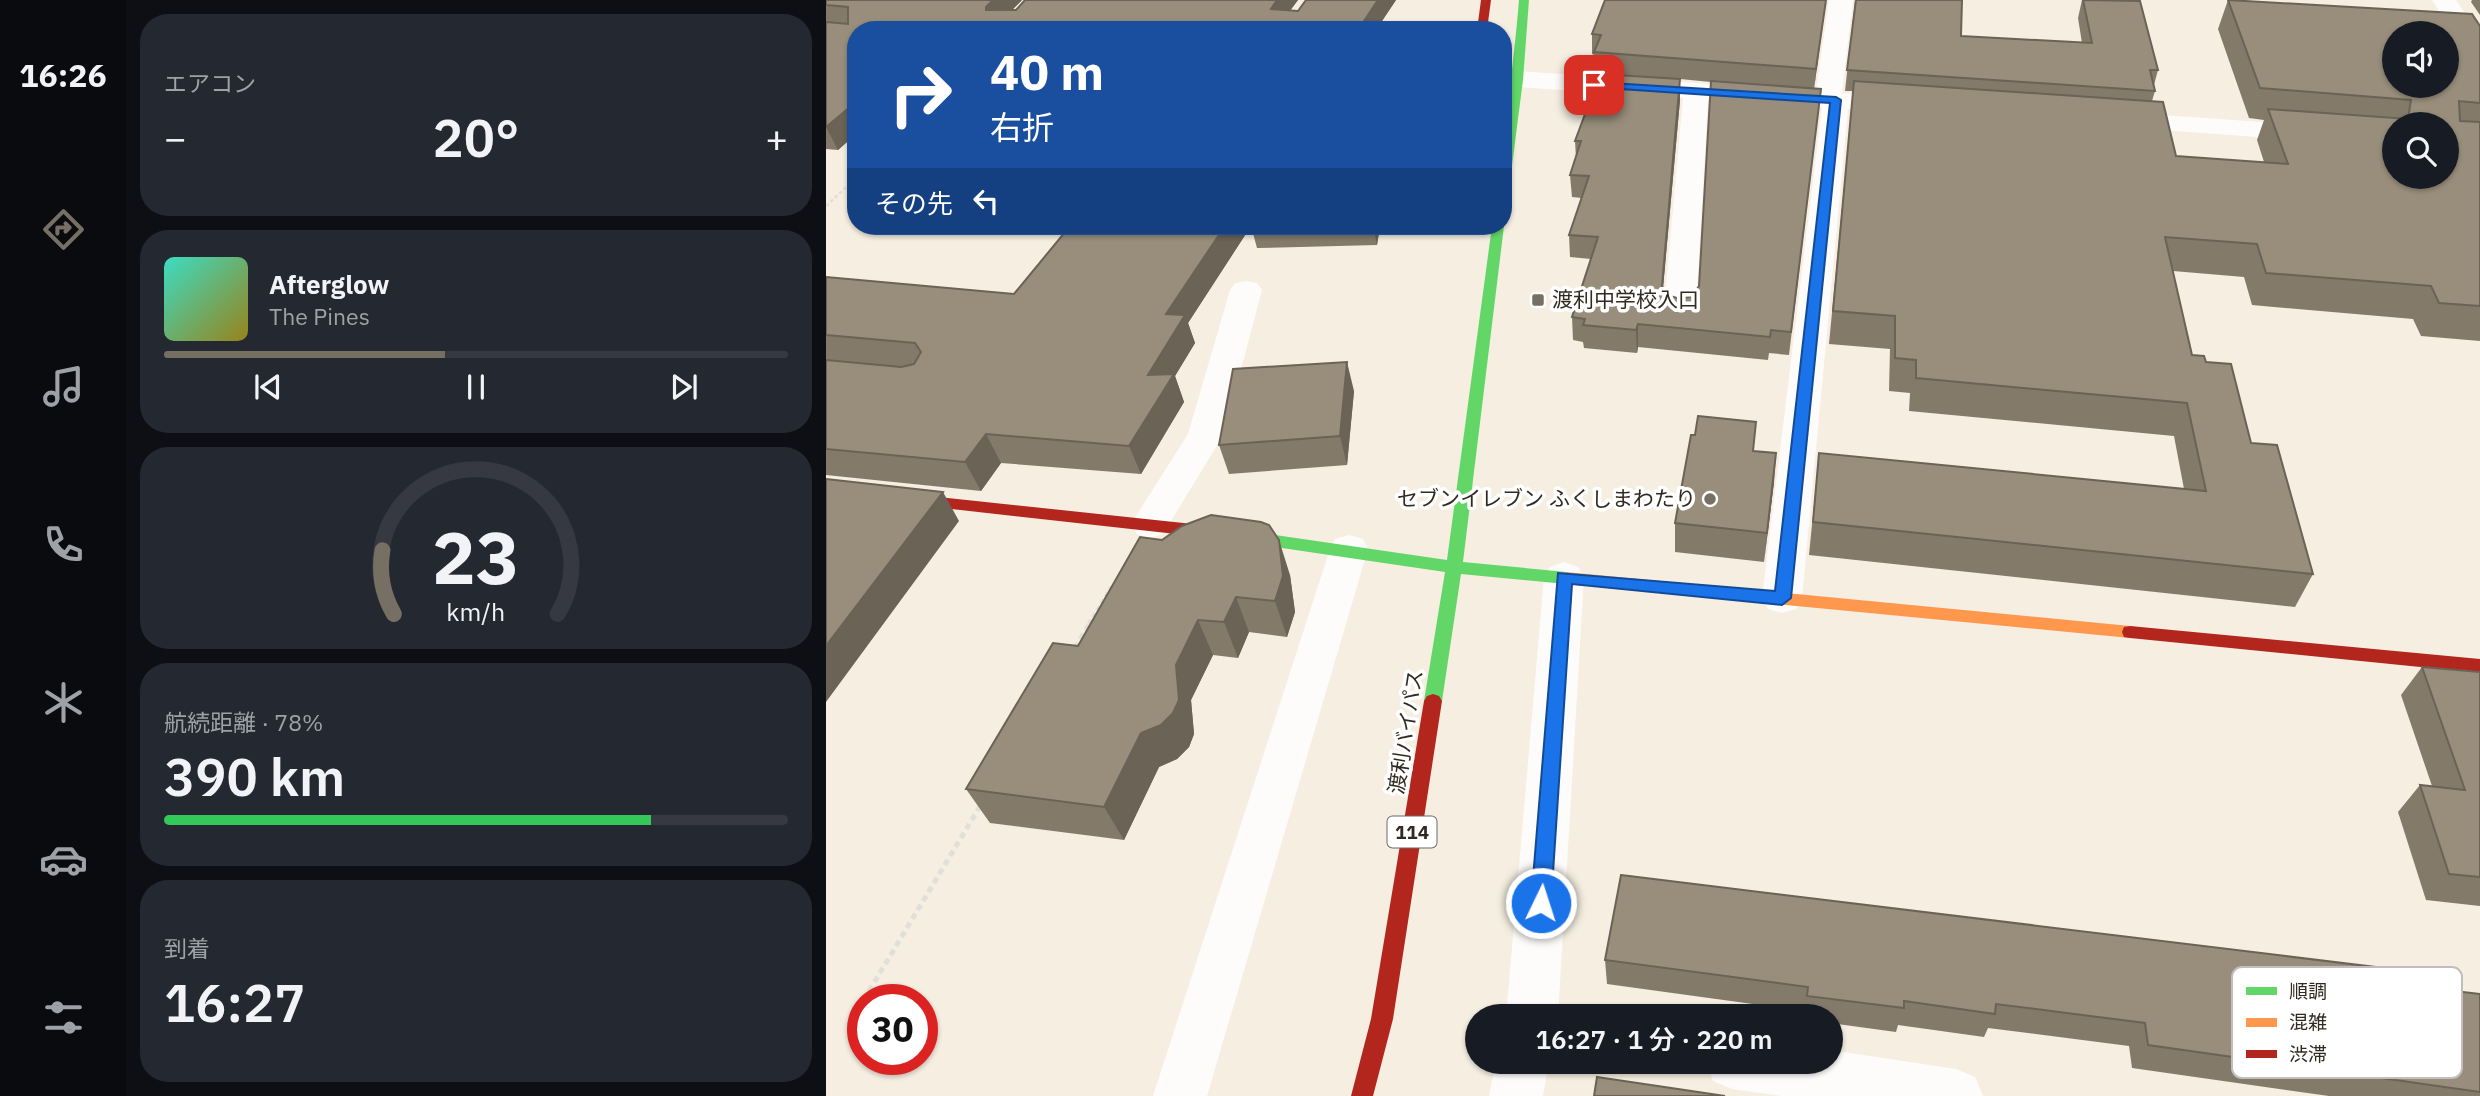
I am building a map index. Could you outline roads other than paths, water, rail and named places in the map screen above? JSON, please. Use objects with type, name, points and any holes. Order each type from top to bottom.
[{"type":"main road","points":[[1483,21],[1486,0]]},
{"type":"main road","points":[[1512,73],[1524,0]]},
{"type":"main road","name":"渡利バイパス","points":[[1362,1096],[1382,1019],[1454,567],[1497,235]]},
{"type":"main road","name":"渡利バイパス","points":[[1472,414],[1474,279]]},
{"type":"main road","points":[[826,489],[1150,524],[1349,549],[1454,567],[2480,666]]},
{"type":"street","points":[[1782,598],[1840,0]]},
{"type":"street","points":[[2444,0],[2480,54]]},
{"type":"street","points":[[1512,79],[1933,107]]},
{"type":"street","points":[[1680,309],[1696,91]]},
{"type":"street","points":[[2087,118],[2382,138]]},
{"type":"street","points":[[1150,524],[1175,488],[1206,434],[1246,290]]},
{"type":"street","points":[[1180,1096],[1349,549]]},
{"type":"street","points":[[1533,1004],[1564,577]]},
{"type":"street","points":[[1516,1096],[1521,1074]]},
{"type":"street","points":[[1811,1074],[1956,1096]]},
{"type":"place","name":"渡利中学校入口","points":[[1538,300]]},
{"type":"place","name":"セブンイレブン ふくしまわたり","points":[[1710,499]]}]
